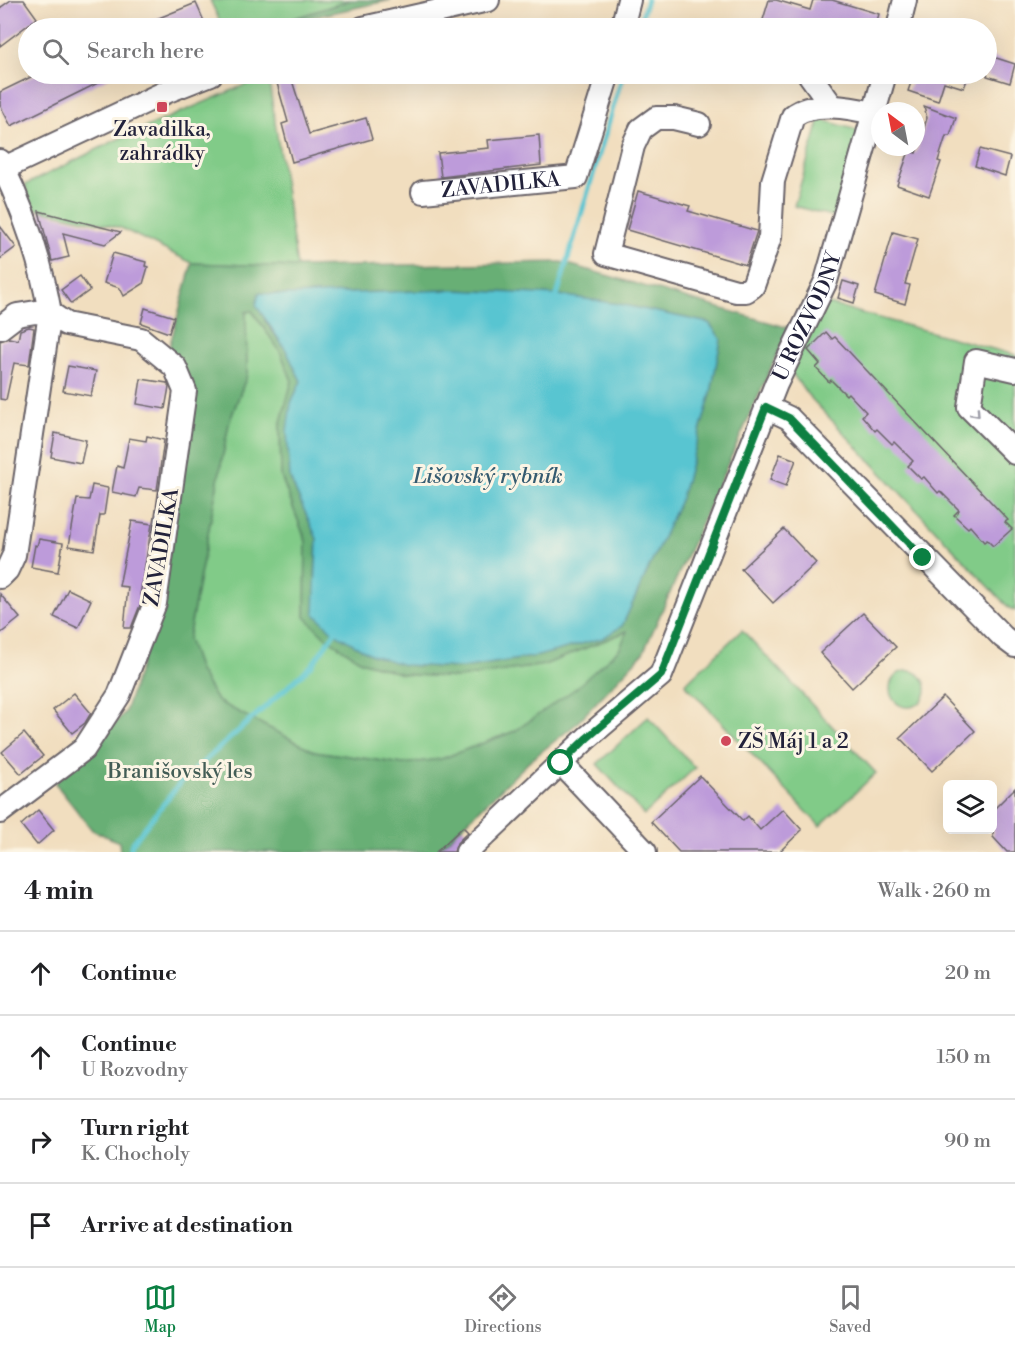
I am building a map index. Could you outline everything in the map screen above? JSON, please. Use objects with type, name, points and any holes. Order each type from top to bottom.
[{"type":"street","points":[[408,18],[488,0]]},
{"type":"street","points":[[624,18],[628,0]]},
{"type":"street","points":[[900,18],[905,0]]},
{"type":"street","points":[[0,577],[7,570],[14,555],[50,313],[46,289],[18,200],[1,166],[186,84]]},
{"type":"street","name":"ZAVADILKA","points":[[423,192],[576,177],[605,84]]},
{"type":"street","points":[[816,84],[832,106]]},
{"type":"street","name":"U ROZVODNY","points":[[877,102],[882,84]]},
{"type":"street","points":[[699,124],[674,118],[656,118],[641,129],[633,146],[606,254],[736,291],[746,291],[753,286],[770,237],[773,181],[794,116],[800,111],[832,106],[871,112]]},
{"type":"street","name":"U ROZVODNY","points":[[467,852],[595,731],[661,675],[766,407],[825,281],[871,123]]},
{"type":"street","name":"ZAVADILKA","points":[[0,328],[17,315],[36,312],[50,313],[66,324],[141,339],[175,367],[185,391],[154,603],[118,695],[84,749],[0,812]]},
{"type":"street","points":[[1015,370],[976,361],[969,407],[1015,453]]},
{"type":"street","points":[[766,407],[789,418],[923,558],[1015,646]]},
{"type":"street","points":[[561,763],[645,852]]},
{"type":"green space","points":[[210,0],[351,0],[294,18],[218,18]]},
{"type":"green space","points":[[351,0],[391,0],[309,18],[296,18]]},
{"type":"green space","points":[[247,84],[269,84],[297,267],[192,263],[121,228],[32,208],[25,185],[116,140]]},
{"type":"green space","points":[[820,119],[860,131],[835,217],[794,206]]},
{"type":"green space","name":"Branišovský les","points":[[561,262],[789,328],[643,653],[575,725],[531,760],[442,846],[447,852],[120,852],[119,842],[92,830],[55,783],[90,751],[125,712],[161,604],[192,400],[169,348],[192,263],[297,267]],"holes":[[[454,290],[559,295],[619,304],[709,323],[721,339],[711,393],[681,498],[622,626],[538,656],[462,668],[404,665],[315,577],[317,539],[290,478],[291,403],[301,381],[286,350],[265,321],[259,293],[284,295]],[[252,311],[280,351],[292,381],[280,426],[281,476],[306,541],[305,617],[326,638],[361,661],[402,674],[459,678],[544,665],[627,631],[620,648],[576,688],[515,731],[441,759],[403,764],[314,751],[217,701],[199,671],[188,639],[229,423],[247,375],[246,312]]]},
{"type":"green space","points":[[821,302],[1015,355],[1015,611],[1009,608],[807,394],[791,372]]},
{"type":"green space","points":[[252,311],[280,351],[292,381],[280,426],[281,476],[306,541],[305,616],[361,661],[402,674],[459,678],[544,665],[628,631],[620,648],[577,688],[515,731],[441,759],[403,764],[314,751],[217,701],[199,671],[188,639],[229,423],[247,375],[246,312]]},
{"type":"green space","points":[[742,630],[876,773],[820,826],[685,684]]},
{"type":"green space","points":[[908,671],[920,677],[926,689],[920,701],[908,707],[896,701],[890,689],[896,677]]},
{"type":"green space","points":[[648,717],[695,768],[644,815],[597,764]]},
{"type":"water","name":"Lišovský rybník","points":[[454,290],[559,295],[619,304],[709,323],[721,339],[711,393],[681,498],[622,626],[603,638],[538,656],[462,668],[404,665],[372,655],[334,633],[314,613],[317,539],[290,478],[287,431],[291,403],[301,381],[286,350],[256,305],[259,293],[284,295]]},
{"type":"building","points":[[11,0],[24,0],[37,18],[18,18],[18,32],[0,46],[0,8]]},
{"type":"building","points":[[769,0],[810,10],[813,0],[832,0],[879,14],[878,18],[764,18]]},
{"type":"building","points":[[196,3],[203,18],[159,18]]},
{"type":"building","points":[[997,58],[1015,64],[1010,83],[997,79]]},
{"type":"building","points":[[18,83],[96,84],[11,126],[0,105],[0,92]]},
{"type":"building","points":[[277,84],[293,84],[309,134],[366,118],[372,139],[292,162],[282,124],[288,122]]},
{"type":"building","points":[[910,84],[943,84],[938,101],[908,91]]},
{"type":"building","points":[[951,84],[965,84],[964,88]]},
{"type":"building","points":[[925,106],[956,118],[950,136],[946,136],[938,161],[941,162],[929,196],[897,185],[907,156],[925,156],[927,118]]},
{"type":"building","points":[[539,135],[541,165],[441,177],[438,153],[489,148],[488,140]]},
{"type":"building","points":[[980,149],[1010,157],[1005,176],[975,166]]},
{"type":"building","points":[[638,191],[690,206],[688,211],[757,231],[746,265],[627,230]]},
{"type":"building","points":[[39,211],[121,232],[105,244],[63,233],[69,257],[52,261]]},
{"type":"building","points":[[0,226],[16,247],[0,259]]},
{"type":"building","points":[[893,232],[918,239],[905,284],[910,285],[905,304],[875,295]]},
{"type":"building","points":[[113,253],[146,262],[145,266],[148,267],[143,284],[124,296],[120,288],[104,283]]},
{"type":"building","points":[[80,276],[90,290],[71,304],[61,290]]},
{"type":"building","points":[[843,281],[859,286],[854,303],[838,298]]},
{"type":"building","points":[[145,308],[174,317],[169,333],[141,323]]},
{"type":"building","points":[[34,328],[29,365],[14,363],[6,400],[0,399],[0,341],[9,338],[18,340],[20,330]]},
{"type":"building","points":[[826,332],[832,339],[835,337],[1008,520],[1005,522],[1012,529],[993,546],[987,540],[984,542],[970,526],[968,528],[954,515],[959,510],[940,491],[938,493],[924,477],[921,479],[908,466],[913,461],[894,442],[892,444],[877,429],[875,431],[862,416],[866,412],[848,393],[846,395],[831,380],[829,382],[816,368],[820,364],[808,350]]},
{"type":"building","points":[[68,366],[96,371],[91,396],[63,391]]},
{"type":"building","points":[[141,379],[167,383],[169,387],[165,409],[137,404]]},
{"type":"building","points":[[55,433],[86,440],[81,463],[51,457]]},
{"type":"building","points":[[147,436],[164,440],[157,490],[139,488],[136,497],[112,492],[117,466],[123,468],[129,438],[146,441]]},
{"type":"building","points":[[780,454],[796,460],[786,486],[770,480]]},
{"type":"building","points":[[92,485],[108,488],[104,515],[100,515],[94,550],[69,546],[77,499],[89,500]]},
{"type":"building","points":[[132,521],[152,524],[140,595],[142,600],[131,628],[124,628],[128,587],[119,586]]},
{"type":"building","points":[[784,529],[816,563],[773,603],[741,569]]},
{"type":"building","points":[[39,539],[63,543],[58,572],[31,567],[35,545],[37,546]]},
{"type":"building","points":[[68,589],[91,600],[78,628],[54,617]]},
{"type":"building","points":[[0,594],[20,618],[0,634]]},
{"type":"building","points":[[863,613],[896,647],[852,688],[820,653]]},
{"type":"building","points":[[74,693],[91,713],[85,723],[72,733],[53,710]]},
{"type":"building","points":[[943,697],[975,731],[932,771],[900,738]]},
{"type":"building","points":[[24,733],[43,756],[21,774],[2,752]]},
{"type":"building","points":[[700,776],[743,821],[748,816],[760,830],[783,809],[802,830],[779,852],[679,852],[651,822]]},
{"type":"building","points":[[1015,788],[1015,852],[1007,852],[993,837],[993,834],[997,834],[997,806]]},
{"type":"building","points":[[38,810],[54,830],[37,845],[21,825]]},
{"type":"building","points":[[463,827],[468,832],[457,843],[454,852],[436,852]]},
{"type":"waterway","points":[[641,18],[647,0]]},
{"type":"waterway","points":[[556,299],[620,84]]},
{"type":"waterway","points":[[131,852],[131,845],[180,783],[312,665],[337,629]]},
{"type":"place","name":"Zavadilka, zahrádky","points":[[162,107]]},
{"type":"place","name":"ZŠ Máj 1 a 2","points":[[726,741]]},
{"type":"route","points":[[561,763],[661,675],[766,407],[789,418],[923,558]]}]
